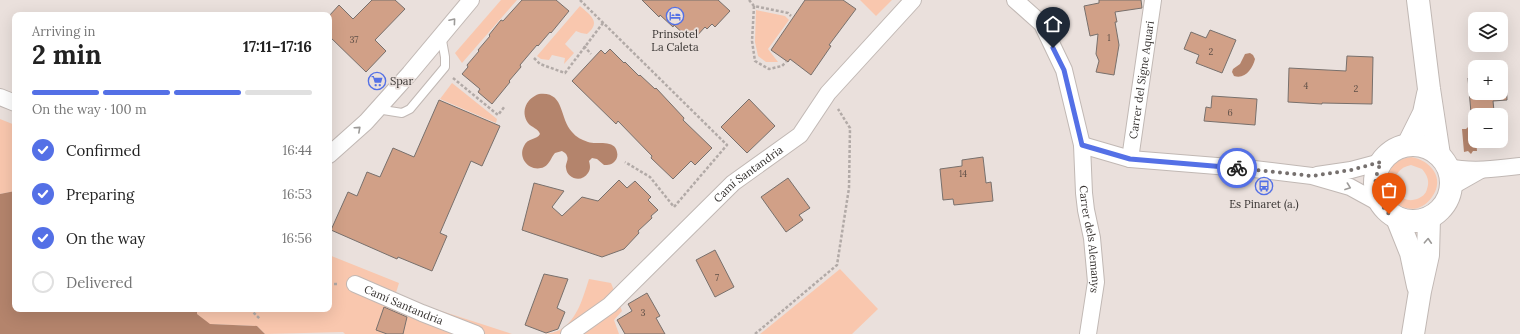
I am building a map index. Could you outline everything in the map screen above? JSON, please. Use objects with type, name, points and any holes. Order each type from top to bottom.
[{"type":"main road","points":[[1418,0],[1429,89],[1446,169],[1448,200],[1442,210],[1429,218],[1419,221],[1397,218],[1389,214],[1381,204],[1375,190],[1376,174],[1381,162],[1393,150],[1408,145],[1428,148],[1446,169]]},
{"type":"main road","points":[[1408,145],[1424,112],[1429,89]]},
{"type":"main road","points":[[1397,218],[1411,253],[1420,291]]},
{"type":"main road","points":[[1413,334],[1420,291],[1428,256],[1429,218]]},
{"type":"street","points":[[332,152],[366,122],[471,0]]},
{"type":"street","name":"Camí Santandria","points":[[569,334],[610,305],[733,183],[800,135],[828,93],[913,0]]},
{"type":"street","name":"Carrer dels Alemanys","points":[[1015,0],[1042,24],[1064,70],[1082,145],[1084,193],[1092,238],[1096,282],[1088,334]]},
{"type":"street","name":"Carrer del Signe Aquari","points":[[1130,159],[1153,0]]},
{"type":"street","points":[[0,97],[12,102]]},
{"type":"street","points":[[1082,145],[1130,159],[1312,176],[1350,187],[1381,204]]},
{"type":"street","points":[[1312,176],[1351,170],[1381,162]]},
{"type":"street","points":[[1446,169],[1466,177],[1482,170],[1520,166]]},
{"type":"street","name":"Camí Santandria","points":[[355,284],[422,313],[476,334]]},
{"type":"lane","points":[[377,109],[402,113],[410,109],[445,67],[445,57],[441,35]]},
{"type":"path","points":[[580,0],[727,145],[674,207],[650,177],[625,162]]},
{"type":"path","points":[[749,0],[754,6],[788,13],[791,16]]},
{"type":"path","points":[[754,6],[752,41],[755,61],[769,69],[782,66],[786,62]]},
{"type":"path","points":[[534,58],[540,64],[565,73],[584,46],[603,23]]},
{"type":"path","points":[[584,46],[591,54]]},
{"type":"path","points":[[452,77],[498,115],[505,106]]},
{"type":"path","points":[[755,334],[836,265],[849,188],[850,128],[828,93]]},
{"type":"path","points":[[253,312],[260,319]]},
{"type":"shaded area","points":[[501,0],[517,0],[462,63],[455,53]]},
{"type":"shaded area","points":[[860,0],[892,0],[876,16]]},
{"type":"shaded area","points":[[580,6],[591,16],[594,26],[587,34],[576,31],[565,44],[574,53],[564,64],[565,58],[552,55],[549,60],[541,59],[537,56]]},
{"type":"shaded area","points":[[756,10],[785,16],[789,20],[768,49],[778,62],[766,62],[758,56],[755,42]]},
{"type":"shaded area","points":[[1250,53],[1255,59],[1248,72],[1242,76],[1234,76],[1232,72],[1233,69],[1240,64],[1245,54]]},
{"type":"shaded area","points":[[452,83],[497,119],[496,123],[440,99]]},
{"type":"shaded area","points":[[539,94],[547,94],[557,101],[568,126],[577,137],[592,143],[605,143],[613,145],[616,148],[617,154],[614,162],[604,165],[597,159],[592,158],[589,161],[590,168],[588,173],[579,179],[572,177],[567,172],[567,158],[566,154],[562,151],[555,153],[548,164],[544,167],[534,168],[526,164],[522,156],[525,143],[539,136],[540,134],[538,130],[528,123],[525,110],[528,102]]},
{"type":"shaded area","points":[[0,119],[12,124],[12,192],[0,194]]},
{"type":"shaded area","points":[[1468,127],[1468,148],[1477,148],[1477,151],[1473,151],[1471,154],[1468,151],[1464,152],[1462,129],[1466,129]]},
{"type":"shaded area","points":[[1411,157],[1424,162],[1434,171],[1437,177],[1436,190],[1432,197],[1421,207],[1409,209],[1398,204],[1390,195],[1386,184],[1387,173],[1395,163]],"holes":[[[1411,165],[1422,169],[1427,176],[1428,181],[1426,192],[1417,199],[1409,200],[1403,198],[1395,187],[1397,174],[1403,168]]]},
{"type":"shaded area","points":[[12,192],[12,312],[197,312],[197,314],[210,324],[257,326],[265,334],[0,334],[0,194]]},
{"type":"shaded area","points":[[332,256],[399,283],[395,296],[512,334],[345,334],[343,332],[265,334],[257,326],[209,324],[197,314],[197,312],[332,312]]},
{"type":"shaded area","points":[[840,269],[878,309],[852,334],[760,334]]},
{"type":"shaded area","points":[[589,279],[611,283],[622,311],[614,320],[619,334],[545,334],[560,330],[576,314]]},
{"type":"building","points":[[372,0],[395,0],[405,9],[375,40],[386,51],[366,72],[332,39],[332,13],[339,5],[353,19]]},
{"type":"building","points":[[522,0],[556,0],[569,11],[551,33],[550,32],[538,46],[537,45],[520,65],[521,67],[492,104],[478,92],[480,89],[462,74],[468,67],[467,65],[501,20],[503,21]]},
{"type":"building","points":[[642,0],[718,0],[730,11],[715,27],[712,24],[707,29],[705,27],[695,38],[691,33],[687,37],[660,15],[659,17]]},
{"type":"building","points":[[805,0],[843,0],[856,9],[829,45],[831,46],[811,75],[790,59],[788,62],[771,50]]},
{"type":"building","points":[[1099,0],[1141,0],[1142,8],[1115,12],[1117,22],[1115,22],[1119,45],[1114,75],[1096,72],[1099,61],[1096,54],[1098,34],[1090,36],[1084,6],[1099,3]]},
{"type":"building","points":[[1210,30],[1236,40],[1222,73],[1196,63],[1199,55],[1184,49],[1191,32],[1206,38]]},
{"type":"building","points":[[610,49],[639,76],[640,75],[655,89],[656,88],[684,118],[683,120],[712,148],[695,165],[691,161],[673,179],[651,158],[652,156],[618,121],[616,124],[572,81],[601,50],[605,54]]},
{"type":"building","points":[[1347,56],[1373,57],[1372,104],[1288,102],[1289,68],[1346,71]]},
{"type":"building","points":[[1212,96],[1257,99],[1255,125],[1204,121],[1206,107],[1211,108]]},
{"type":"building","points":[[749,99],[775,126],[747,153],[721,127]]},
{"type":"building","points":[[439,100],[500,126],[482,166],[471,161],[440,233],[447,236],[432,271],[398,257],[397,259],[332,230],[348,192],[357,196],[367,172],[380,177],[393,148],[414,157]]},
{"type":"building","points":[[1470,100],[1507,100],[1493,101],[1494,108],[1471,108]]},
{"type":"building","points":[[983,157],[986,183],[991,182],[993,201],[954,205],[953,199],[943,200],[940,169],[962,166],[962,160]]},
{"type":"building","points":[[788,178],[810,208],[799,215],[803,220],[786,232],[761,197]]},
{"type":"building","points":[[619,180],[627,188],[635,181],[651,197],[648,200],[658,210],[651,216],[652,218],[638,231],[639,233],[624,249],[602,257],[522,230],[534,183],[564,191],[552,207],[562,216],[582,197],[598,201]]},
{"type":"building","points":[[715,250],[734,287],[715,297],[696,260]]},
{"type":"building","points":[[544,274],[568,279],[557,308],[565,312],[558,329],[546,333],[525,325]]},
{"type":"building","points":[[647,293],[660,316],[656,318],[665,334],[625,334],[617,320],[632,311],[628,304]]},
{"type":"building","points":[[384,307],[407,317],[403,334],[387,334],[376,330]]},
{"type":"way so far","points":[[1237,168],[1312,176],[1351,170],[1381,162],[1376,174],[1375,190],[1381,204],[1389,214]]},
{"type":"place","name":"Prinsotel La Caleta","points":[[675,16]]},
{"type":"place","name":"Spar","points":[[377,81]]},
{"type":"place","name":"Es Pinaret (a.)","points":[[1264,186]]},
{"type":"route","points":[[1053,48],[1064,70],[1082,145],[1130,159],[1237,168]]}]
